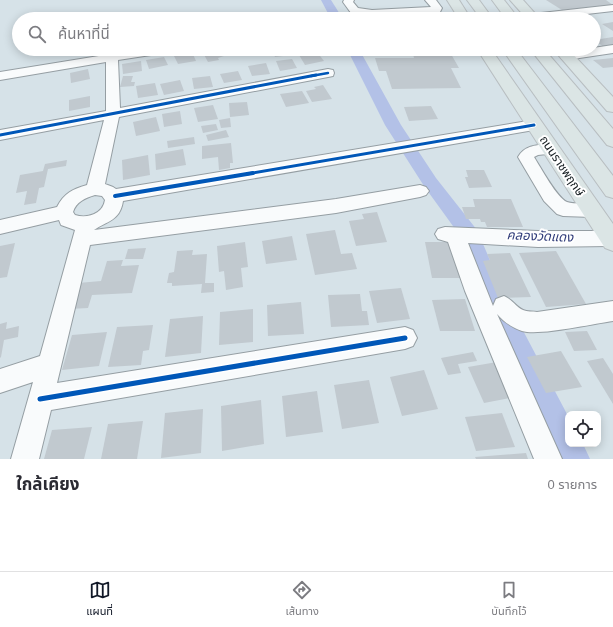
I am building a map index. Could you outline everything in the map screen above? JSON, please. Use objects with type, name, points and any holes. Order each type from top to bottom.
[{"type":"main road","points":[[473,0],[482,12]]},
{"type":"main road","points":[[498,0],[507,12]]},
{"type":"main road","points":[[516,0],[527,12]]},
{"type":"main road","points":[[453,2],[460,12]]},
{"type":"main road","name":"ถนนราชพฤกษ์","points":[[489,56],[612,240]]},
{"type":"main road","name":"ถนนราชพฤกษ์","points":[[514,56],[613,191]]},
{"type":"main road","points":[[543,56],[613,141]]},
{"type":"main road","points":[[567,56],[610,100]]},
{"type":"street","points":[[349,0],[349,3],[355,12]]},
{"type":"street","points":[[404,12],[434,8],[453,2]]},
{"type":"street","points":[[546,5],[555,12]]},
{"type":"street","points":[[576,12],[613,8]]},
{"type":"street","points":[[601,50],[613,49]]},
{"type":"street","points":[[0,76],[124,56]]},
{"type":"street","points":[[95,189],[113,113],[112,58]]},
{"type":"street","points":[[0,135],[328,73]]},
{"type":"street","points":[[420,191],[336,206],[84,231],[68,220],[64,212],[68,202],[74,197],[80,193],[95,189],[107,191],[114,198],[115,196],[534,125]]},
{"type":"street","points":[[550,149],[533,151],[528,153],[526,157],[550,197],[563,209],[592,210]]},
{"type":"street","points":[[25,459],[84,231],[113,208],[115,196]]},
{"type":"street","points":[[0,227],[64,212]]},
{"type":"street","points":[[548,459],[476,291],[454,234],[538,239],[612,240]]},
{"type":"street","points":[[504,306],[513,316],[523,321],[537,322],[613,311]]},
{"type":"street","points":[[40,399],[405,338]]},
{"type":"street","points":[[0,381],[50,364]]},
{"type":"building","points":[[546,0],[606,0],[613,5],[562,10]]},
{"type":"building","points":[[613,22],[613,31],[602,24]]},
{"type":"building","points":[[613,37],[613,46],[604,47],[601,45],[601,39]]},
{"type":"building","points":[[174,56],[194,56],[196,61],[178,64]]},
{"type":"building","points":[[205,56],[224,56],[218,58],[219,60],[208,62]]},
{"type":"building","points":[[300,56],[320,56],[324,61],[305,65]]},
{"type":"building","points":[[414,56],[452,56],[459,68],[451,68],[461,88],[392,89],[386,71],[379,71],[375,58],[414,58]]},
{"type":"building","points":[[164,57],[168,65],[149,69],[146,60]]},
{"type":"building","points":[[613,58],[613,67],[603,68],[593,60]]},
{"type":"building","points":[[292,59],[297,68],[280,71],[276,61]]},
{"type":"building","points":[[141,61],[142,71],[123,74],[122,64]]},
{"type":"building","points":[[266,63],[270,74],[252,76],[248,66]]},
{"type":"building","points":[[88,69],[90,79],[71,83],[70,73]]},
{"type":"building","points":[[238,71],[242,80],[224,83],[220,74]]},
{"type":"building","points":[[123,76],[133,76],[131,82],[135,82],[134,86],[120,87]]},
{"type":"building","points":[[210,76],[213,87],[194,89],[192,78]]},
{"type":"building","points":[[180,80],[184,91],[164,95],[160,84]]},
{"type":"building","points":[[155,83],[158,95],[138,98],[136,86]]},
{"type":"building","points":[[323,85],[332,99],[312,102],[306,91],[316,89],[314,87]]},
{"type":"building","points":[[302,91],[309,103],[286,107],[280,94]]},
{"type":"building","points":[[90,96],[90,107],[69,111],[69,100]]},
{"type":"building","points":[[247,102],[249,115],[230,117],[229,103]]},
{"type":"building","points":[[213,105],[218,119],[198,122],[194,108]]},
{"type":"building","points":[[431,106],[438,119],[409,121],[404,107]]},
{"type":"building","points":[[180,111],[182,124],[164,127],[162,114]]},
{"type":"building","points":[[156,117],[160,131],[136,136],[133,122]]},
{"type":"building","points":[[230,118],[231,127],[221,128],[219,120]]},
{"type":"building","points":[[216,124],[218,130],[203,133],[201,126]]},
{"type":"building","points":[[226,130],[229,137],[208,141],[206,135]]},
{"type":"building","points":[[194,137],[195,144],[168,148],[167,141]]},
{"type":"building","points":[[231,143],[233,163],[230,163],[230,168],[219,170],[218,157],[202,159],[202,146]]},
{"type":"building","points":[[183,149],[186,165],[156,170],[155,154]]},
{"type":"building","points":[[148,155],[150,175],[123,180],[122,160]]},
{"type":"building","points":[[67,160],[66,166],[48,169],[44,187],[39,188],[36,203],[24,205],[27,191],[16,193],[20,175],[43,171],[45,164]]},
{"type":"building","points":[[466,170],[484,170],[492,187],[469,188],[465,177],[468,177]]},
{"type":"building","points":[[473,199],[511,199],[523,227],[487,227],[485,222],[481,222],[480,219],[466,219],[462,207],[475,207]]},
{"type":"building","points":[[377,212],[387,242],[356,246],[349,221],[364,219],[362,214]]},
{"type":"building","points":[[335,230],[341,254],[352,253],[357,269],[315,275],[306,234]]},
{"type":"building","points":[[292,236],[297,260],[266,264],[262,241]]},
{"type":"building","points":[[245,242],[248,267],[241,268],[243,287],[226,290],[224,271],[219,272],[217,246]]},
{"type":"building","points":[[425,242],[451,242],[461,278],[432,278]]},
{"type":"building","points":[[15,243],[7,277],[0,278],[0,246]]},
{"type":"building","points":[[146,248],[143,259],[125,259],[128,249]]},
{"type":"building","points":[[193,250],[192,255],[207,254],[205,283],[214,283],[214,292],[201,293],[202,284],[172,286],[172,283],[167,283],[169,273],[174,272],[177,251]]},
{"type":"building","points":[[556,251],[586,304],[546,307],[519,253]]},
{"type":"building","points":[[510,253],[531,297],[498,298],[483,261],[490,260],[487,254]]},
{"type":"building","points":[[123,260],[121,266],[139,265],[132,293],[92,295],[88,308],[69,309],[78,283],[101,281],[107,261]]},
{"type":"building","points":[[401,288],[410,319],[377,323],[369,291]]},
{"type":"building","points":[[360,294],[362,311],[367,311],[369,325],[331,327],[328,295]]},
{"type":"building","points":[[465,299],[475,331],[440,331],[432,300]]},
{"type":"building","points":[[301,302],[304,334],[268,336],[267,305]]},
{"type":"building","points":[[253,309],[253,342],[219,345],[220,312]]},
{"type":"building","points":[[203,316],[201,353],[165,357],[170,319]]},
{"type":"building","points":[[7,322],[6,329],[19,326],[18,337],[4,340],[0,358],[0,324]]},
{"type":"building","points":[[153,325],[149,350],[143,351],[141,365],[108,367],[117,327]]},
{"type":"building","points":[[587,331],[597,350],[574,351],[565,332]]},
{"type":"building","points":[[107,332],[99,366],[62,370],[72,335]]},
{"type":"building","points":[[561,351],[582,387],[546,393],[527,357]]},
{"type":"building","points":[[473,352],[477,361],[458,364],[461,373],[448,375],[441,358]]},
{"type":"building","points":[[603,358],[613,374],[613,404],[587,361]]},
{"type":"building","points":[[497,362],[515,397],[484,403],[468,367]]},
{"type":"building","points":[[424,370],[438,409],[402,416],[390,377]]},
{"type":"building","points":[[369,380],[379,423],[342,429],[334,385]]},
{"type":"building","points":[[317,391],[323,432],[286,437],[282,396]]},
{"type":"building","points":[[261,400],[264,444],[222,451],[221,406]]},
{"type":"building","points":[[203,409],[201,453],[161,458],[165,413]]},
{"type":"building","points":[[502,413],[515,447],[476,451],[465,417]]},
{"type":"building","points":[[143,421],[137,459],[101,459],[108,424]]},
{"type":"building","points":[[92,427],[84,459],[44,459],[52,430]]},
{"type":"building","points":[[526,453],[528,459],[476,459],[475,457]]},
{"type":"waterway","points":[[326,0],[333,12]]},
{"type":"waterway","points":[[357,56],[393,125],[430,182],[467,230],[498,306],[575,459]]},
{"type":"cycle path","points":[[0,135],[328,73]]},
{"type":"cycle path","points":[[115,196],[534,125]]},
{"type":"cycle path","points":[[40,399],[405,338]]},
{"type":"water label","name":"คลองวัดแดง","points":[[540,236]]}]
